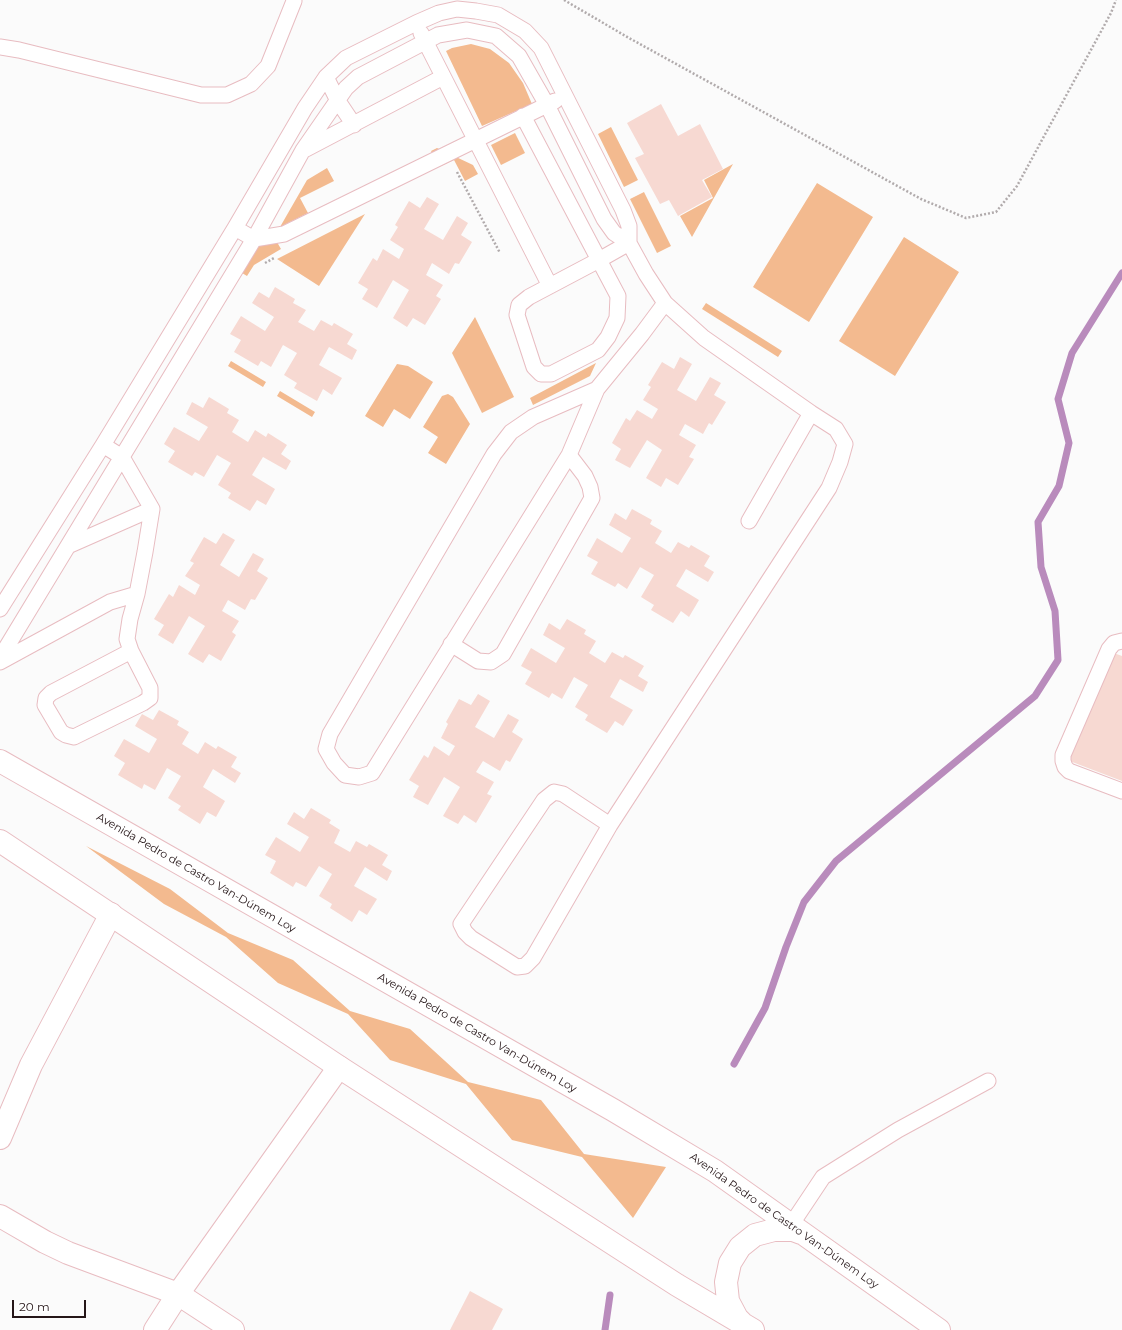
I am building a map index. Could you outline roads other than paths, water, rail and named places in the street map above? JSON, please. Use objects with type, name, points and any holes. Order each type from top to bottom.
[{"type":"main road","name":"Avenida Pedro de Castro Van-Dúnem Loy","points":[[0,761],[613,1110],[715,1171],[939,1330]]},
{"type":"main road","points":[[0,841],[339,1067],[677,1285],[748,1327]]},
{"type":"main road","points":[[0,1138],[31,1065],[111,914]]},
{"type":"main road","points":[[155,1330],[178,1294],[339,1067]]},
{"type":"main road","points":[[0,1216],[45,1242],[68,1253],[178,1294],[233,1330]]},
{"type":"main road","points":[[748,1327],[737,1318],[728,1301],[726,1282],[730,1263],[740,1247],[756,1235],[774,1230],[798,1230]]},
{"type":"lane","points":[[0,47],[19,50],[201,95],[228,95],[251,84],[268,66],[294,1]]},
{"type":"lane","points":[[0,609],[103,445],[235,228],[305,108],[326,77],[346,58],[416,23],[439,13],[457,9],[476,11],[498,16],[526,31],[541,48],[623,210],[629,226],[629,243]]},
{"type":"lane","points":[[416,23],[550,286]]},
{"type":"lane","points":[[0,658],[254,239],[303,150],[346,88],[358,77],[438,35],[467,30],[496,36],[519,56],[547,105],[604,219],[614,233],[629,243],[646,274],[665,303],[704,338],[836,429],[845,444],[840,462],[829,488],[610,825],[533,958],[525,966],[518,966],[471,938],[466,932],[461,924],[544,800],[554,792],[563,794],[610,825]]},
{"type":"lane","points":[[326,77],[338,101],[354,124]]},
{"type":"lane","points":[[303,150],[443,77]]},
{"type":"lane","points":[[235,228],[254,239],[284,234],[565,96]]},
{"type":"lane","points":[[523,116],[599,260],[618,296],[617,318],[608,337],[598,350],[551,374],[541,374],[534,367],[516,315],[522,302],[550,286],[599,260],[629,243]]},
{"type":"lane","points":[[597,389],[533,417],[511,432],[494,454],[330,734],[326,749],[334,763],[345,775],[359,777],[372,773],[569,455],[597,389],[665,303]]},
{"type":"lane","points":[[750,521],[811,413]]},
{"type":"lane","points":[[103,445],[122,457],[152,509],[137,594],[130,619],[127,639],[131,651],[150,688],[150,698],[143,703],[74,736],[66,735],[61,732],[45,705],[46,698],[51,693],[131,651]]},
{"type":"lane","points":[[451,644],[478,661],[491,662],[503,654],[592,498],[590,487],[585,476],[569,455]]},
{"type":"lane","points":[[68,546],[112,525],[152,509]]},
{"type":"lane","points":[[0,662],[110,602],[137,594]]},
{"type":"lane","points":[[1122,641],[1114,643],[1109,649],[1063,755],[1065,767],[1069,771],[1122,791]]},
{"type":"lane","points":[[798,1230],[823,1177],[898,1130],[988,1082]]},
{"type":"waterway","points":[[734,1064],[765,1008],[786,947],[804,902],[836,861],[1035,696],[1058,660],[1055,611],[1041,567],[1038,522],[1059,486],[1069,443],[1058,399],[1072,353],[1122,273]]},
{"type":"waterway","points":[[605,1330],[610,1295]]}]
